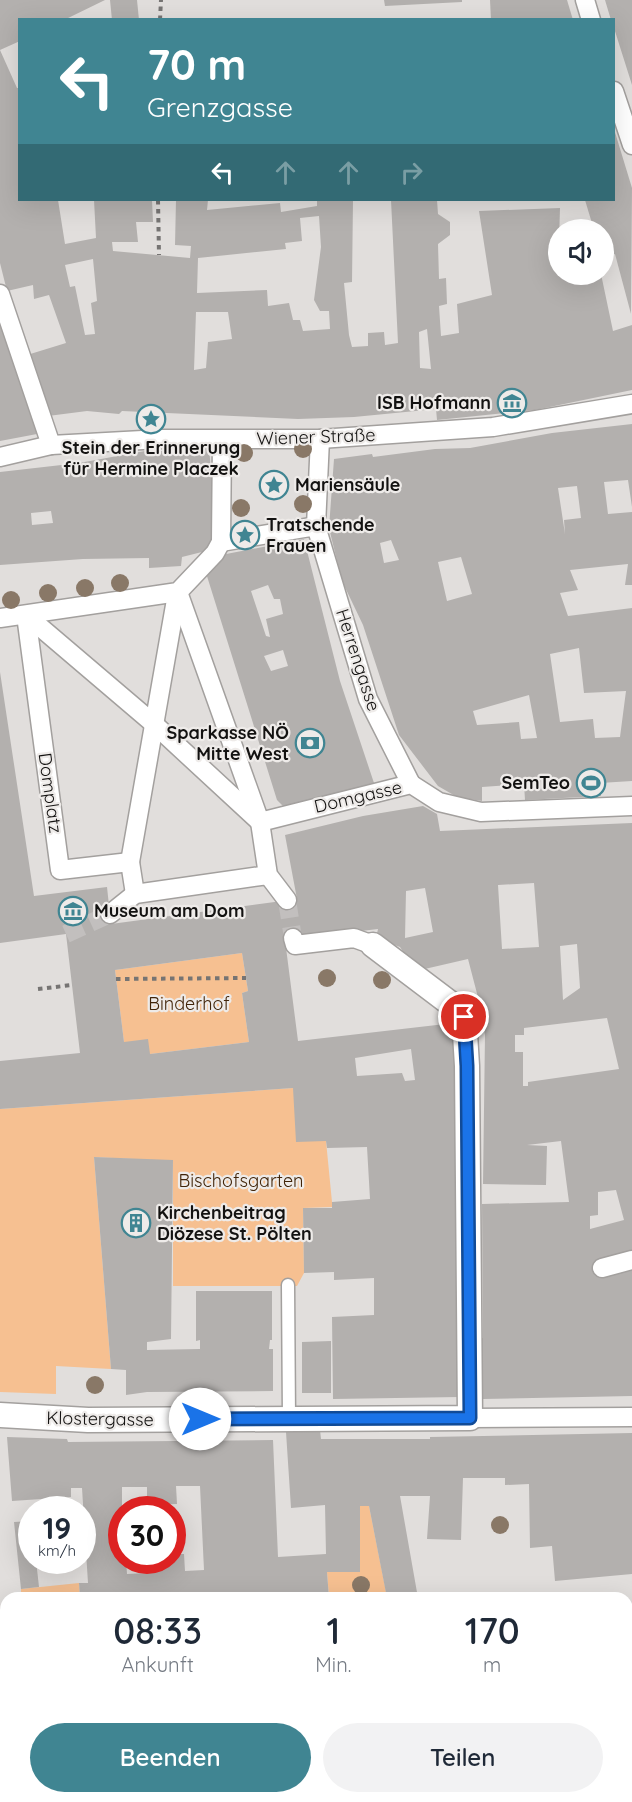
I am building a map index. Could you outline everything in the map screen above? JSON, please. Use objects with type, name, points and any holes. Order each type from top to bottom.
[{"type":"street","points":[[585,0],[590,18]]},
{"type":"street","points":[[615,94],[632,145]]},
{"type":"street","points":[[0,294],[51,445]]},
{"type":"street","name":"Wiener Straße","points":[[0,457],[51,445],[161,439],[320,439],[493,426],[632,404]]},
{"type":"street","name":"Herrengasse","points":[[320,439],[317,528],[368,699],[411,784]]},
{"type":"street","points":[[135,894],[130,862],[178,592],[215,553],[220,542],[222,440]]},
{"type":"street","points":[[220,542],[317,528]]},
{"type":"street","points":[[0,618],[178,592]]},
{"type":"street","points":[[178,592],[260,822],[268,874],[287,900]]},
{"type":"street","points":[[26,615],[154,724],[260,822]]},
{"type":"street","name":"Domplatz","points":[[26,615],[60,870],[130,862]]},
{"type":"street","name":"Domgasse","points":[[260,822],[411,784],[439,801],[481,812],[632,806]]},
{"type":"street","points":[[110,914],[135,894],[268,874]]},
{"type":"street","points":[[293,938],[295,945],[354,938],[373,945],[459,1010],[464,1017],[467,1066],[470,1418]]},
{"type":"street","points":[[602,1268],[632,1260]]},
{"type":"street","name":"Klostergasse","points":[[0,1416],[88,1420],[632,1417]]},
{"type":"lane","points":[[288,1285],[289,1419]]},
{"type":"path","points":[[160,18],[161,0]]},
{"type":"path","points":[[158,201],[159,255]]},
{"type":"path","points":[[116,979],[246,978]]},
{"type":"path","points":[[38,989],[72,985]]},
{"type":"green space","name":"Binderhof","points":[[242,953],[248,991],[242,993],[249,1042],[150,1054],[124,1042],[115,970]]},
{"type":"green space","name":"Bischofsgarten","points":[[293,1088],[326,1141],[332,1202],[332,1207],[303,1208],[304,1273],[297,1286],[173,1286],[173,1161],[94,1157],[111,1369],[56,1366],[56,1394],[0,1392],[0,1109]]},
{"type":"green space","points":[[360,1506],[369,1506],[386,1592],[329,1592],[327,1572],[360,1571]]},
{"type":"green space","points":[[79,1583],[80,1592],[21,1592],[21,1589]]},
{"type":"building","points":[[0,0],[105,0],[68,18],[18,18],[18,42],[0,50]]},
{"type":"building","points":[[110,0],[137,0],[139,18],[112,18]]},
{"type":"building","points":[[384,0],[462,0],[462,2],[385,6]]},
{"type":"building","points":[[490,0],[567,0],[572,18],[491,18]]},
{"type":"building","points":[[605,0],[632,0],[632,85],[615,31],[615,18],[610,18]]},
{"type":"building","points":[[0,50],[18,88],[18,201],[58,201],[65,244],[96,238],[94,201],[152,201],[153,222],[136,222],[138,242],[112,242],[113,251],[190,258],[191,246],[175,245],[176,201],[208,201],[207,210],[280,203],[281,212],[317,206],[317,201],[353,201],[352,282],[344,283],[349,335],[352,347],[368,346],[368,333],[384,332],[385,345],[398,343],[391,201],[437,201],[438,214],[450,222],[450,235],[438,244],[439,279],[446,278],[447,304],[439,306],[441,336],[459,333],[457,304],[492,295],[479,211],[560,208],[560,219],[548,219],[548,285],[603,285],[613,331],[632,325],[632,390],[535,410],[437,420],[436,409],[354,417],[298,419],[122,411],[119,414],[87,411],[48,416],[27,355],[66,343],[49,295],[34,299],[33,285],[7,291],[0,263]],"holes":[[[319,216],[321,247],[314,300],[320,311],[329,311],[330,329],[303,331],[300,320],[293,320],[289,303],[268,306],[267,290],[197,293],[198,258],[286,249],[285,243],[302,241],[300,218]],[[93,259],[97,301],[91,303],[95,334],[85,335],[75,286],[70,287],[65,265]],[[196,312],[228,312],[232,339],[208,342],[206,368],[194,370]],[[427,329],[431,369],[420,368],[419,332]]]},
{"type":"building","points":[[615,132],[632,188],[631,314],[615,254],[614,219],[591,219],[585,201],[615,201]]},
{"type":"building","points":[[0,317],[26,393],[37,434],[0,441]]},
{"type":"building","points":[[632,424],[632,507],[628,480],[604,482],[608,514],[632,512],[632,585],[625,585],[628,564],[570,570],[578,590],[560,593],[568,616],[632,608],[632,781],[600,783],[601,796],[525,800],[524,784],[482,787],[482,801],[457,797],[438,786],[399,735],[363,625],[342,581],[329,528],[334,459],[372,454],[373,457],[435,449],[470,448],[552,433]],"holes":[[[577,486],[581,518],[564,520],[565,534],[558,488]],[[391,540],[399,560],[384,563],[380,543]],[[461,557],[472,594],[447,601],[438,562]],[[579,648],[584,693],[626,691],[620,737],[595,738],[593,719],[560,722],[550,654]],[[529,695],[537,738],[521,739],[519,722],[477,725],[473,711]]]},
{"type":"building","points":[[209,446],[216,537],[214,549],[182,557],[181,566],[149,568],[149,558],[83,559],[0,565],[0,472],[79,463],[145,451],[176,451]],"holes":[[[51,511],[53,523],[32,525],[31,513]]]},
{"type":"building","points":[[304,539],[340,681],[374,783],[283,806],[277,800],[206,573],[221,555]],"holes":[[[268,585],[274,599],[280,599],[283,614],[266,619],[270,637],[266,636],[251,591]],[[283,650],[288,666],[271,671],[264,656]]]},
{"type":"building","points":[[0,672],[34,896],[107,887],[111,924],[297,899],[285,835],[363,816],[423,806],[437,814],[440,831],[632,823],[632,1396],[483,1399],[483,1371],[459,1371],[459,1397],[333,1399],[332,1317],[374,1315],[374,1278],[334,1280],[334,1272],[304,1273],[303,1208],[332,1208],[332,1202],[370,1199],[367,1147],[327,1148],[326,1141],[296,1142],[293,1088],[0,1109],[0,1061],[80,1053],[66,934],[0,943]],"holes":[[[534,883],[539,947],[502,949],[498,885]],[[425,888],[433,932],[405,938],[406,891]],[[378,929],[376,938],[400,947],[416,971],[468,959],[485,1035],[483,1184],[546,1185],[547,1146],[527,1145],[561,1141],[569,1202],[482,1204],[483,1338],[458,1338],[454,1023],[298,1041],[285,940]],[[577,944],[580,988],[563,1000],[560,946]],[[242,953],[248,991],[242,993],[249,1042],[150,1054],[148,1039],[124,1042],[115,970]],[[607,1018],[619,1069],[528,1082],[528,1086],[523,1086],[523,1052],[515,1052],[515,1035],[524,1035],[524,1028]],[[411,1049],[415,1080],[405,1081],[402,1073],[357,1076],[355,1058]],[[616,1190],[624,1220],[590,1229],[590,1216],[598,1215],[598,1192]]]},
{"type":"building","points":[[94,1157],[173,1160],[171,1339],[147,1342],[147,1350],[200,1349],[200,1340],[196,1341],[196,1291],[272,1291],[272,1340],[270,1340],[269,1349],[273,1349],[273,1391],[147,1392],[126,1395],[126,1370],[111,1369]]},
{"type":"building","points":[[331,1341],[331,1393],[302,1393],[302,1342]]},
{"type":"building","points":[[320,1430],[321,1439],[430,1439],[430,1437],[632,1433],[632,1574],[555,1581],[552,1546],[530,1548],[529,1484],[505,1485],[505,1478],[463,1478],[461,1540],[427,1539],[430,1496],[400,1496],[417,1592],[386,1592],[369,1506],[360,1506],[360,1572],[327,1572],[329,1592],[80,1592],[79,1583],[88,1583],[87,1574],[96,1574],[96,1496],[83,1496],[82,1488],[71,1488],[71,1496],[18,1496],[18,1501],[12,1501],[7,1437],[67,1439],[68,1442],[273,1440],[278,1557],[326,1554],[325,1505],[291,1508],[286,1432]]},
{"type":"building","points":[[14,1522],[18,1522],[18,1560]]},
{"type":"building","points":[[19,1574],[38,1574],[39,1587],[21,1589]]},
{"type":"tunnel","points":[[287,900],[293,938]]},
{"type":"tunnel","points":[[66,934],[110,914]]},
{"type":"place","name":"ISB Hofmann","points":[[512,403]]},
{"type":"place","name":"Stein der Erinnerung für Hermine Placzek","points":[[151,419]]},
{"type":"place","name":"Mariensäule","points":[[274,485]]},
{"type":"place","name":"Tratschende Frauen","points":[[245,535]]},
{"type":"place","name":"Sparkasse NÖ Mitte West","points":[[310,743]]},
{"type":"place","name":"SemTeo","points":[[591,783]]},
{"type":"place","name":"Museum am Dom","points":[[73,911]]},
{"type":"place","name":"Kirchenbeitrag Diözese St. Pölten","points":[[136,1223]]},
{"type":"route","points":[[200,1419],[470,1418],[467,1066],[464,1017]]}]
